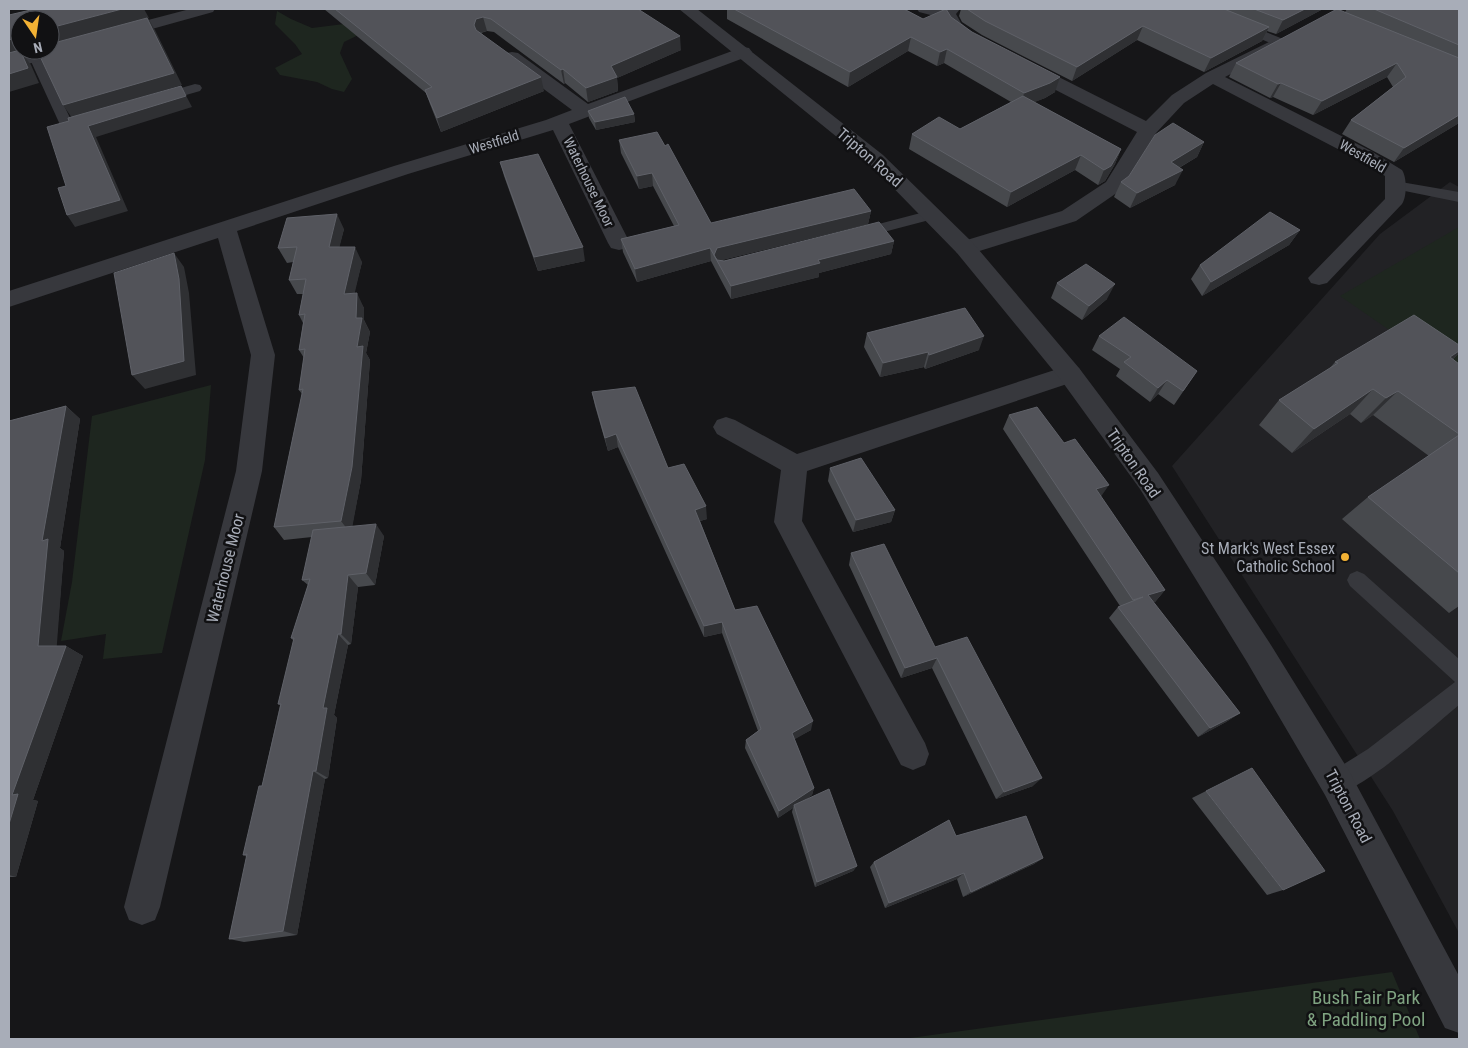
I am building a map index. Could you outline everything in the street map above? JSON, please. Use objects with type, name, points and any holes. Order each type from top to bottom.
[{"type":"street","points":[[60,50],[207,9]]},
{"type":"street","name":"Tripton Road","points":[[687,9],[876,159],[965,248],[1070,374],[1149,481],[1258,652],[1337,783],[1459,1014]]},
{"type":"street","points":[[925,9],[950,11],[956,26],[984,46]]},
{"type":"street","points":[[965,248],[1069,216],[1114,186],[1148,130],[1178,99],[1212,77],[1295,33]]},
{"type":"street","points":[[502,50],[585,111]]},
{"type":"street","name":"Westfield","points":[[226,229],[401,170],[559,122],[743,52]]},
{"type":"street","points":[[1010,59],[1148,130]]},
{"type":"street","points":[[9,64],[24,60]]},
{"type":"street","name":"Westfield","points":[[1212,77],[1364,154],[1395,174],[1395,200],[1319,278]]},
{"type":"street","name":"Waterhouse Moor","points":[[559,122],[620,243]]},
{"type":"street","points":[[9,299],[226,229]]},
{"type":"street","name":"Waterhouse Moor","points":[[142,907],[249,471],[263,355],[226,229]]},
{"type":"street","points":[[726,427],[795,465],[1070,374]]},
{"type":"street","points":[[795,465],[788,522],[913,754]]},
{"type":"lane","points":[[1199,9],[1278,42]]},
{"type":"lane","points":[[36,60],[67,126],[104,115]]},
{"type":"lane","points":[[149,102],[195,88]]},
{"type":"lane","points":[[1395,185],[1459,197]]},
{"type":"lane","points":[[838,238],[932,215]]},
{"type":"lane","points":[[1357,580],[1459,673]]},
{"type":"lane","points":[[1337,783],[1376,756],[1459,691]]},
{"type":"shaded area","name":"St Mark's West Essex Catholic School","points":[[1450,182],[1459,187],[1459,933],[1393,811],[1172,466],[1380,234]]},
{"type":"green space","points":[[277,11],[312,28],[368,21],[385,22],[344,42],[340,53],[352,79],[344,92],[317,82],[280,75],[275,68],[302,54],[275,24]]},
{"type":"green space","points":[[1459,227],[1459,378],[1340,296]]},
{"type":"green space","points":[[211,385],[205,460],[162,653],[103,659],[106,634],[61,641],[72,582],[92,416]]},
{"type":"green space","name":"Bush Fair Park & Paddling Pool","points":[[1392,972],[1420,1039],[903,1039],[1341,979]]},
{"type":"building","points":[[122,9],[60,25],[60,10],[31,10]]},
{"type":"building","points":[[335,9],[638,9],[680,36],[611,66],[617,77],[586,88],[563,69],[561,70],[491,19],[483,17],[476,19],[474,25],[476,30],[541,77],[437,118],[425,90],[432,87]]},
{"type":"building","points":[[734,9],[904,9],[923,19],[946,9],[951,17],[972,32],[1060,77],[1024,93],[947,49],[940,52],[911,37],[850,72]]},
{"type":"building","points":[[967,9],[1224,9],[1269,27],[1211,58],[1143,26],[1077,67],[985,21]]},
{"type":"building","points":[[1254,9],[1305,9],[1283,20]]},
{"type":"building","points":[[1337,9],[1459,58],[1459,115],[1404,148],[1351,120],[1406,77],[1397,63],[1322,101],[1281,83],[1278,84],[1236,63]]},
{"type":"building","points":[[1374,9],[1459,9],[1459,45]]},
{"type":"building","points":[[9,15],[10,15],[9,40]]},
{"type":"building","points":[[147,18],[174,73],[63,105],[42,60],[60,60],[60,41]]},
{"type":"building","points":[[9,53],[10,60],[24,60],[28,68],[9,74]]},
{"type":"building","points":[[181,86],[186,96],[88,126],[120,200],[67,215],[58,188],[66,186],[47,127],[69,121],[68,118]]},
{"type":"building","points":[[1023,96],[1121,149],[1111,166],[1104,170],[1081,155],[1011,192],[912,134],[939,117],[960,129]]},
{"type":"building","points":[[625,97],[634,114],[595,122],[588,111]]},
{"type":"building","points":[[1173,123],[1204,142],[1171,162],[1183,170],[1137,193],[1121,182],[1129,176],[1155,135]]},
{"type":"building","points":[[657,132],[665,146],[668,144],[711,223],[854,189],[871,211],[717,248],[714,255],[717,260],[724,261],[879,222],[894,241],[818,260],[820,263],[731,286],[710,248],[635,269],[621,239],[679,225],[652,173],[637,176],[619,140]]},
{"type":"building","points":[[538,154],[583,247],[534,257],[500,162]]},
{"type":"building","points":[[1270,212],[1300,230],[1211,282],[1200,265]]},
{"type":"building","points":[[337,214],[329,247],[355,247],[344,294],[357,293],[356,318],[362,318],[357,347],[363,346],[352,467],[341,521],[274,527],[303,389],[299,390],[305,349],[299,350],[305,314],[299,315],[306,279],[289,280],[297,247],[278,248],[287,218]]},
{"type":"building","points":[[174,253],[179,279],[184,361],[132,375],[114,273]]},
{"type":"building","points":[[1086,264],[1115,284],[1089,306],[1057,283]]},
{"type":"building","points":[[965,308],[984,336],[929,355],[928,352],[883,363],[867,333]]},
{"type":"building","points":[[1414,315],[1459,345],[1459,351],[1450,357],[1459,364],[1459,434],[1398,391],[1386,398],[1373,389],[1314,429],[1279,400],[1338,363],[1335,362]]},
{"type":"building","points":[[1124,317],[1197,371],[1183,391],[1167,380],[1158,388],[1124,362],[1131,357],[1099,336]]},
{"type":"building","points":[[635,387],[668,468],[684,464],[706,506],[695,510],[735,610],[757,606],[813,721],[792,733],[814,788],[779,811],[746,740],[761,729],[722,622],[704,626],[616,434],[605,438],[592,392]]},
{"type":"building","points":[[66,406],[42,541],[48,539],[38,646],[66,646],[12,795],[18,794],[9,824],[9,421]]},
{"type":"building","points":[[1037,407],[1064,443],[1075,439],[1109,485],[1096,489],[1165,590],[1148,595],[1240,713],[1210,728],[1118,607],[1143,597],[1133,600],[1009,415]]},
{"type":"building","points":[[1459,435],[1459,573],[1368,497]]},
{"type":"building","points":[[861,458],[895,510],[856,520],[830,468]]},
{"type":"building","points":[[376,524],[366,573],[348,575],[341,634],[338,634],[323,708],[327,708],[316,771],[313,771],[283,931],[229,939],[247,854],[243,855],[259,786],[262,786],[281,704],[278,704],[294,638],[291,638],[310,579],[302,580],[313,530]]},
{"type":"building","points":[[884,544],[935,647],[967,637],[1042,778],[1004,792],[937,658],[905,668],[851,553]]},
{"type":"building","points":[[1252,768],[1325,871],[1283,890],[1206,791]]},
{"type":"building","points":[[829,789],[857,866],[817,882],[794,805]]},
{"type":"building","points":[[1026,816],[1043,858],[971,892],[964,873],[889,903],[874,862],[949,820],[956,836]]},
{"type":"place","name":"St Mark's West Essex Catholic School","points":[[1345,557]]}]
